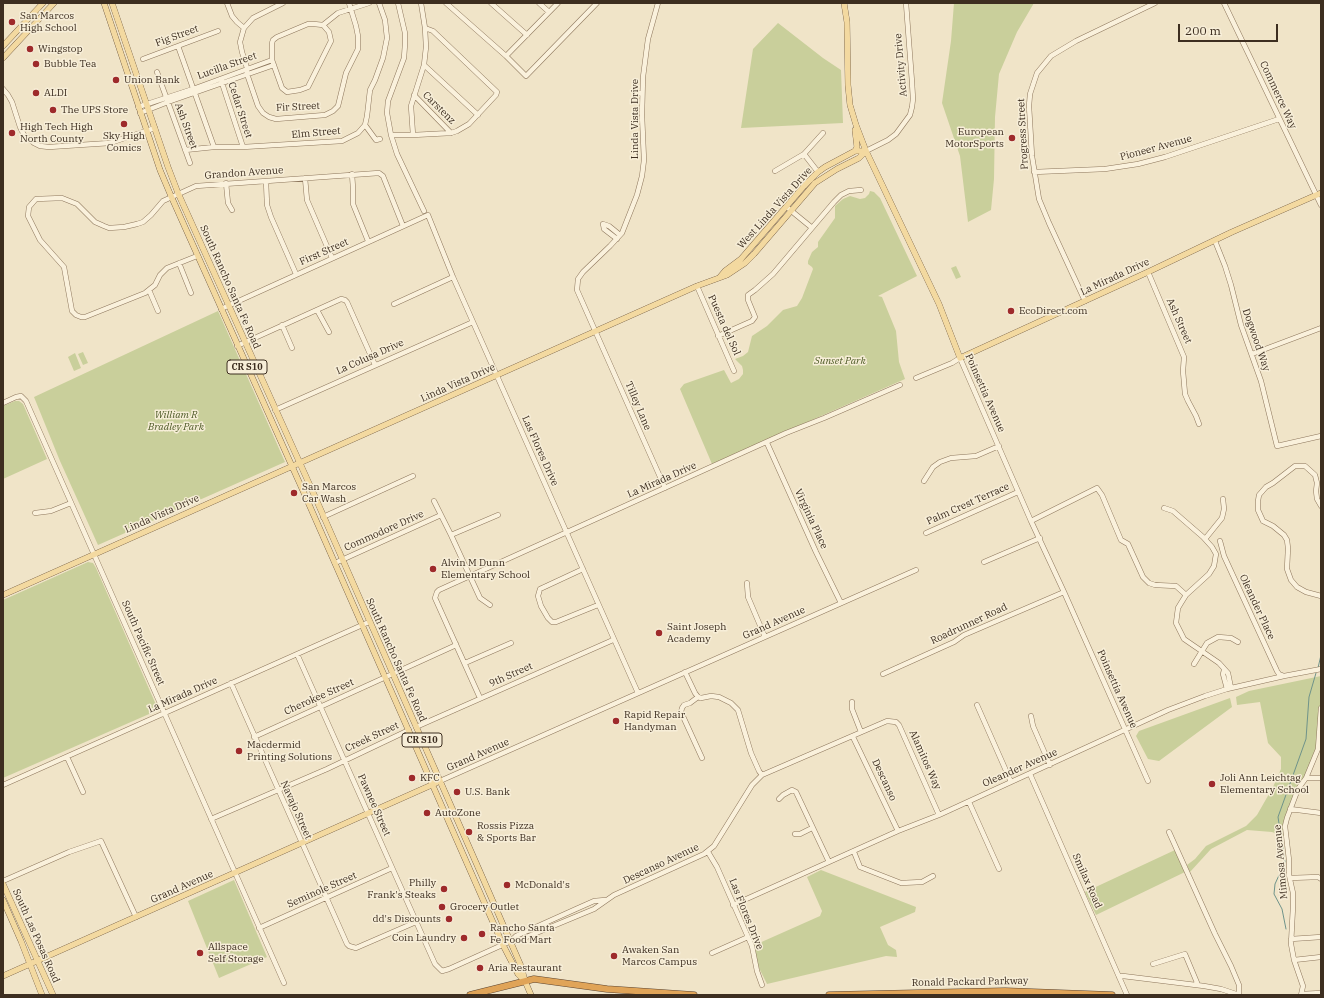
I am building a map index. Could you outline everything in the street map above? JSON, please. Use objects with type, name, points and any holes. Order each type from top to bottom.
[{"type":"highway","points":[[470,995],[534,979],[607,989],[694,995]]},
{"type":"highway","name":"Ronald Packard Parkway","points":[[829,995],[1004,991],[1112,995]]},
{"type":"main road","points":[[3,46],[43,3]]},
{"type":"main road","points":[[29,29],[30,24],[48,3]]},
{"type":"main road","points":[[3,58],[54,3]]},
{"type":"main road","name":"South Rancho Santa Fe Road","points":[[104,3],[140,113],[171,196],[434,785],[503,945],[518,974],[525,981]]},
{"type":"main road","name":"South Rancho Santa Fe Road","points":[[112,3],[154,128],[178,193],[511,941],[522,967],[525,981]]},
{"type":"main road","name":"Poinsettia Avenue","points":[[844,3],[847,22],[850,98],[856,126],[866,151],[938,304],[960,358]]},
{"type":"main road","points":[[855,151],[857,147],[856,126]]},
{"type":"main road","name":"West Linda Vista Drive","points":[[719,277],[741,259],[818,172],[855,151],[866,151]]},
{"type":"main road","name":"West Linda Vista Drive","points":[[594,332],[697,286],[727,275],[745,263],[791,212],[810,188],[822,177],[859,158],[866,151]]},
{"type":"main road","name":"La Mirada Drive","points":[[960,358],[1232,232],[1319,194]]},
{"type":"main road","name":"Linda Vista Drive","points":[[3,595],[594,332]]},
{"type":"main road","name":"Grand Avenue","points":[[3,976],[434,785],[440,781]]},
{"type":"main road","points":[[449,821],[458,829],[461,828]]},
{"type":"main road","name":"South Las Posas Road","points":[[3,884],[53,995]]},
{"type":"main road","name":"South Las Posas Road","points":[[3,900],[42,995]]},
{"type":"main road","name":"CR S10","points":[[525,981],[530,994]]},
{"type":"street","points":[[227,3],[236,22],[244,28],[253,18],[284,3]]},
{"type":"street","name":"Fir Street","points":[[244,28],[240,42],[242,52],[258,106],[263,113],[276,119],[325,116],[338,106],[346,73],[358,49],[358,36],[349,3]]},
{"type":"street","points":[[323,26],[335,15],[369,3]]},
{"type":"street","points":[[379,3],[385,20],[387,38],[383,58],[370,90],[365,125],[376,140],[380,139]]},
{"type":"street","points":[[398,3],[405,33],[404,58],[388,101],[387,113],[391,135],[397,154],[424,211]]},
{"type":"street","points":[[413,135],[411,111],[414,95],[424,65],[426,47],[422,3]]},
{"type":"street","points":[[446,3],[506,56],[526,76],[597,3]]},
{"type":"street","points":[[490,3],[527,35]]},
{"type":"street","points":[[539,3],[549,12]]},
{"type":"street","points":[[506,56],[558,3]]},
{"type":"street","name":"Linda Vista Drive","points":[[594,332],[576,290],[578,279],[587,267],[618,237],[637,195],[644,160],[642,94],[648,39],[658,3]]},
{"type":"street","name":"Activity Drive","points":[[866,151],[888,140],[896,134],[910,115],[913,99],[906,3]]},
{"type":"street","name":"Progress Street","points":[[1085,301],[1043,210],[1036,187],[1029,106],[1030,94],[1037,73],[1044,63],[1056,52],[1155,3]]},
{"type":"street","name":"Commerce Way","points":[[1224,3],[1279,119],[1319,194],[1321,205]]},
{"type":"street","points":[[308,24],[323,26],[329,32],[331,40],[308,87],[287,92],[282,88],[272,60],[273,40],[308,24]]},
{"type":"street","points":[[391,135],[451,133],[463,129],[496,95],[497,92],[433,31],[425,28]]},
{"type":"street","name":"Fig Street","points":[[143,59],[218,31]]},
{"type":"street","points":[[178,46],[214,147]]},
{"type":"street","name":"Lucilla Street","points":[[147,107],[221,81],[272,60]]},
{"type":"street","points":[[247,71],[274,65]]},
{"type":"street","points":[[424,65],[478,114]]},
{"type":"street","name":"Ash Street","points":[[158,72],[190,163]]},
{"type":"street","name":"Cedar Street","points":[[221,81],[243,147]]},
{"type":"street","points":[[3,89],[12,102],[24,135],[40,146],[49,148],[104,144],[115,142],[154,128]]},
{"type":"street","points":[[634,91],[642,94]]},
{"type":"street","name":"Carstenz","points":[[414,95],[451,133]]},
{"type":"street","points":[[138,107],[147,107]]},
{"type":"street","points":[[140,113],[147,107]]},
{"type":"street","name":"Pioneer Avenue","points":[[1034,172],[1104,169],[1138,164],[1165,157],[1279,119]]},
{"type":"street","name":"Elm Street","points":[[185,150],[214,147],[243,147],[342,141],[358,133],[365,125]]},
{"type":"street","points":[[775,171],[804,154],[823,133]]},
{"type":"street","points":[[804,154],[818,172]]},
{"type":"street","name":"Grandon Avenue","points":[[149,290],[85,317],[76,315],[72,311],[64,267],[40,240],[29,217],[29,207],[36,200],[55,198],[69,200],[77,204],[95,222],[109,228],[124,227],[143,222],[171,196],[196,186],[379,173],[382,176],[403,226]]},
{"type":"street","points":[[352,174],[353,204],[368,241]]},
{"type":"street","points":[[305,178],[307,200],[332,258]]},
{"type":"street","points":[[266,180],[267,205],[296,274]]},
{"type":"street","points":[[226,183],[228,202],[232,210]]},
{"type":"street","points":[[718,336],[752,322],[755,317],[748,300],[748,295],[772,274],[811,227],[841,195],[849,191],[861,190]]},
{"type":"street","points":[[786,207],[811,227]]},
{"type":"street","name":"First Street","points":[[221,309],[428,215]]},
{"type":"street","name":"Las Flores Drive","points":[[428,215],[453,277],[496,375],[613,640],[638,693]]},
{"type":"street","name":"Dogwood Way","points":[[1215,241],[1225,266],[1241,325],[1261,381],[1277,446],[1321,436]]},
{"type":"street","points":[[158,311],[149,290],[167,268],[197,256]]},
{"type":"street","points":[[179,263],[191,294]]},
{"type":"street","name":"Ash Street","points":[[1148,272],[1184,357],[1183,371],[1185,394],[1199,424]]},
{"type":"street","points":[[394,304],[453,277]]},
{"type":"street","name":"Puesta del Sol","points":[[697,286],[734,371]]},
{"type":"street","points":[[237,346],[339,300],[345,300],[375,365]]},
{"type":"street","points":[[317,310],[329,332]]},
{"type":"street","name":"La Colusa Drive","points":[[275,410],[473,322]]},
{"type":"street","points":[[282,325],[292,348]]},
{"type":"street","points":[[1252,354],[1321,328]]},
{"type":"street","name":"Tilley Lane","points":[[594,332],[622,390],[665,488]]},
{"type":"street","name":"La Mirada Drive","points":[[916,378],[952,363],[960,358]]},
{"type":"street","name":"Poinsettia Avenue","points":[[960,358],[1018,492],[1148,781]]},
{"type":"street","name":"La Mirada Drive","points":[[456,644],[435,598],[439,590],[665,488],[900,385]]},
{"type":"street","name":"South Pacific Street","points":[[3,403],[21,396],[26,401],[284,983]]},
{"type":"street","name":"Virginia Place","points":[[767,443],[841,603]]},
{"type":"street","points":[[924,481],[933,467],[940,462],[951,458],[976,456],[999,446]]},
{"type":"street","points":[[1321,506],[1317,499],[1317,483],[1315,475],[1304,466],[1294,466],[1266,487],[1259,495],[1258,501],[1258,510],[1264,521],[1284,535],[1287,540],[1288,548],[1286,569],[1290,580],[1297,587],[1306,592],[1321,596]]},
{"type":"street","points":[[323,517],[413,476]]},
{"type":"street","points":[[1031,521],[1097,488],[1102,495],[1121,540],[1128,544],[1137,567],[1143,577],[1149,583],[1155,585],[1176,586],[1186,595]]},
{"type":"street","name":"Palm Crest Terrace","points":[[926,533],[1018,492]]},
{"type":"street","points":[[1205,539],[1222,518],[1224,509],[1223,498]]},
{"type":"street","points":[[434,501],[480,598],[490,606]]},
{"type":"street","points":[[36,513],[51,511],[71,503]]},
{"type":"street","points":[[1164,508],[1173,511],[1205,539],[1216,554],[1214,566],[1209,574],[1186,595],[1178,608],[1176,622],[1184,639],[1219,663],[1228,673],[1229,689]]},
{"type":"street","name":"Commodore Drive","points":[[335,563],[441,515]]},
{"type":"street","points":[[451,535],[498,515]]},
{"type":"street","points":[[984,562],[1040,538]]},
{"type":"street","name":"Oleander Place","points":[[1220,541],[1224,556],[1277,670],[1279,674],[1284,676]]},
{"type":"street","points":[[582,569],[540,589],[538,596],[541,606],[548,618],[552,622],[556,622],[598,605]]},
{"type":"street","name":"Grand Avenue","points":[[440,781],[916,570]]},
{"type":"street","points":[[747,583],[748,597],[765,637]]},
{"type":"street","name":"Roadrunner Road","points":[[883,674],[954,642],[964,635],[1064,592]]},
{"type":"street","name":"La Mirada Drive","points":[[3,785],[369,622]]},
{"type":"street","points":[[1194,664],[1207,643],[1218,638],[1231,638],[1238,642]]},
{"type":"street","name":"9th Street","points":[[416,727],[613,640]]},
{"type":"street","points":[[465,663],[511,643]]},
{"type":"street","points":[[456,644],[480,698]]},
{"type":"street","name":"Cherokee Street","points":[[254,737],[456,644]]},
{"type":"street","name":"Pawnee Street","points":[[297,654],[435,964]]},
{"type":"street","name":"Oleander Avenue","points":[[733,905],[969,802],[1168,710],[1229,689],[1321,669]]},
{"type":"street","points":[[686,672],[698,697]]},
{"type":"street","name":"Navajo Street","points":[[231,684],[347,944],[356,948],[416,922]]},
{"type":"street","points":[[702,758],[682,714],[682,708],[684,705],[690,703],[698,697],[719,697],[731,703],[738,710],[751,753],[762,776]]},
{"type":"street","points":[[852,702],[852,709],[861,732]]},
{"type":"street","points":[[977,705],[1012,782]]},
{"type":"street","name":"Mimosa Avenue","points":[[1301,994],[1303,986],[1294,960],[1291,939],[1293,907],[1285,829],[1287,818],[1298,789],[1306,778],[1318,749],[1321,708]]},
{"type":"street","points":[[1031,716],[1033,726],[1050,765]]},
{"type":"street","name":"Descanso Avenue","points":[[435,964],[439,970],[445,971],[511,941],[517,941],[594,909],[607,899],[697,858],[708,852],[714,846],[752,785],[762,776],[887,721]]},
{"type":"street","name":"Alamitos Way","points":[[887,721],[896,722],[899,725],[939,815]]},
{"type":"street","name":"Creek Street","points":[[211,819],[409,730]]},
{"type":"street","name":"Descanso","points":[[853,737],[898,832]]},
{"type":"street","points":[[67,757],[83,792]]},
{"type":"street","name":"Smilax Road","points":[[1030,774],[1127,995]]},
{"type":"street","points":[[1306,778],[1321,778]]},
{"type":"street","points":[[779,799],[792,790],[796,792],[829,862]]},
{"type":"street","points":[[969,802],[999,869]]},
{"type":"street","points":[[1290,809],[1321,813]]},
{"type":"street","points":[[795,834],[800,834],[812,828]]},
{"type":"street","points":[[1119,977],[1123,976],[1198,985],[1222,989],[1239,995],[1239,986],[1231,966],[1169,832]]},
{"type":"street","points":[[3,881],[69,852],[101,841],[136,917]]},
{"type":"street","name":"Las Flores Drive","points":[[708,852],[717,867],[748,936],[752,946],[757,972],[762,985]]},
{"type":"street","points":[[854,852],[860,867],[901,883],[922,882],[933,876]]},
{"type":"street","name":"Seminole Street","points":[[259,928],[392,868]]},
{"type":"street","points":[[1290,878],[1318,877],[1321,879]]},
{"type":"street","points":[[712,953],[748,936]]},
{"type":"street","points":[[1291,939],[1321,937]]},
{"type":"street","points":[[1153,964],[1185,954],[1198,985]]},
{"type":"street","points":[[1294,960],[1321,957]]},
{"type":"street","points":[[1301,994],[1321,993]]},
{"type":"green space","points":[[954,3],[1034,3],[1017,32],[999,74],[995,117],[994,179],[991,210],[968,222],[960,156],[942,103],[951,41]]},
{"type":"green space","points":[[778,23],[841,70],[843,123],[741,128],[753,49]]},
{"type":"green space","name":"Sunset Park","points":[[870,191],[874,192],[880,198],[917,276],[878,296],[882,297],[896,331],[899,362],[905,379],[712,464],[680,389],[684,384],[724,370],[731,383],[739,379],[743,374],[743,370],[742,366],[735,359],[748,352],[752,336],[767,326],[783,310],[797,306],[802,298],[813,269],[808,264],[808,261],[812,252],[818,247],[818,242],[835,218],[835,206],[843,199],[850,196],[860,199],[865,198]]},
{"type":"green space","points":[[956,266],[961,277],[956,279],[951,268]]},
{"type":"green space","name":"William R Bradley Park","points":[[218,311],[285,462],[98,545],[60,461],[34,397]]},
{"type":"green space","points":[[83,352],[88,363],[83,365],[78,354]]},
{"type":"green space","points":[[75,353],[81,368],[74,371],[68,357]]},
{"type":"green space","points":[[19,401],[23,404],[47,459],[3,479],[3,406]]},
{"type":"green space","points":[[88,562],[93,563],[96,568],[157,709],[156,711],[3,778],[3,600]]},
{"type":"green space","points":[[1321,676],[1321,708],[1318,749],[1298,789],[1287,818],[1286,837],[1279,837],[1277,834],[1272,832],[1247,830],[1211,849],[1190,872],[1187,865],[1195,859],[1206,846],[1246,826],[1257,815],[1273,787],[1281,769],[1281,757],[1268,743],[1260,702],[1237,705],[1236,697],[1249,691]]},
{"type":"green space","points":[[1230,698],[1232,707],[1159,761],[1148,759],[1136,736],[1139,731]]},
{"type":"green space","points":[[1175,850],[1185,872],[1096,915],[1085,892]]},
{"type":"green space","points":[[821,870],[916,907],[915,912],[880,927],[888,945],[896,950],[897,957],[886,956],[767,984],[749,945],[757,944],[820,916],[822,911],[807,877]]},
{"type":"green space","points":[[234,880],[267,957],[219,978],[188,901]]},
{"type":"waterway","points":[[1318,668],[1321,655]]},
{"type":"waterway","points":[[1286,929],[1282,909],[1274,894],[1275,884],[1285,862],[1278,817],[1306,739],[1309,697],[1316,673]]},
{"type":"place","name":"San Marcos High School","points":[[12,22]]},
{"type":"place","name":"Wingstop","points":[[30,49]]},
{"type":"place","name":"Bubble Tea","points":[[36,64]]},
{"type":"place","name":"Union Bank","points":[[116,80]]},
{"type":"place","name":"ALDI","points":[[36,93]]},
{"type":"place","name":"The UPS Store","points":[[53,110]]},
{"type":"place","name":"Sky High Comics","points":[[124,124]]},
{"type":"place","name":"High Tech High North County","points":[[12,133]]},
{"type":"place","name":"European MotorSports","points":[[1012,138]]},
{"type":"place","name":"EcoDirect.com","points":[[1011,311]]},
{"type":"place","name":"San Marcos Car Wash","points":[[294,493]]},
{"type":"place","name":"Alvin M Dunn Elementary School","points":[[433,569]]},
{"type":"place","name":"Saint Joseph Academy","points":[[659,633]]},
{"type":"place","name":"Rapid Repair Handyman","points":[[616,721]]},
{"type":"place","name":"Macdermid Printing Solutions","points":[[239,751]]},
{"type":"place","name":"KFC","points":[[412,778]]},
{"type":"place","name":"Joli Ann Leichtag Elementary School","points":[[1212,784]]},
{"type":"place","name":"U.S. Bank","points":[[457,792]]},
{"type":"place","name":"AutoZone","points":[[427,813]]},
{"type":"place","name":"Rossis Pizza & Sports Bar","points":[[469,832]]},
{"type":"place","name":"McDonald's","points":[[507,885]]},
{"type":"place","name":"Philly Frank's Steaks","points":[[444,889]]},
{"type":"place","name":"Grocery Outlet","points":[[442,907]]},
{"type":"place","name":"dd's Discounts","points":[[449,919]]},
{"type":"place","name":"Rancho Santa Fe Food Mart","points":[[482,934]]},
{"type":"place","name":"Coin Laundry","points":[[464,938]]},
{"type":"place","name":"Allspace Self Storage","points":[[200,953]]},
{"type":"place","name":"Awaken San Marcos Campus","points":[[614,956]]},
{"type":"place","name":"Aria Restaurant","points":[[480,968]]}]
